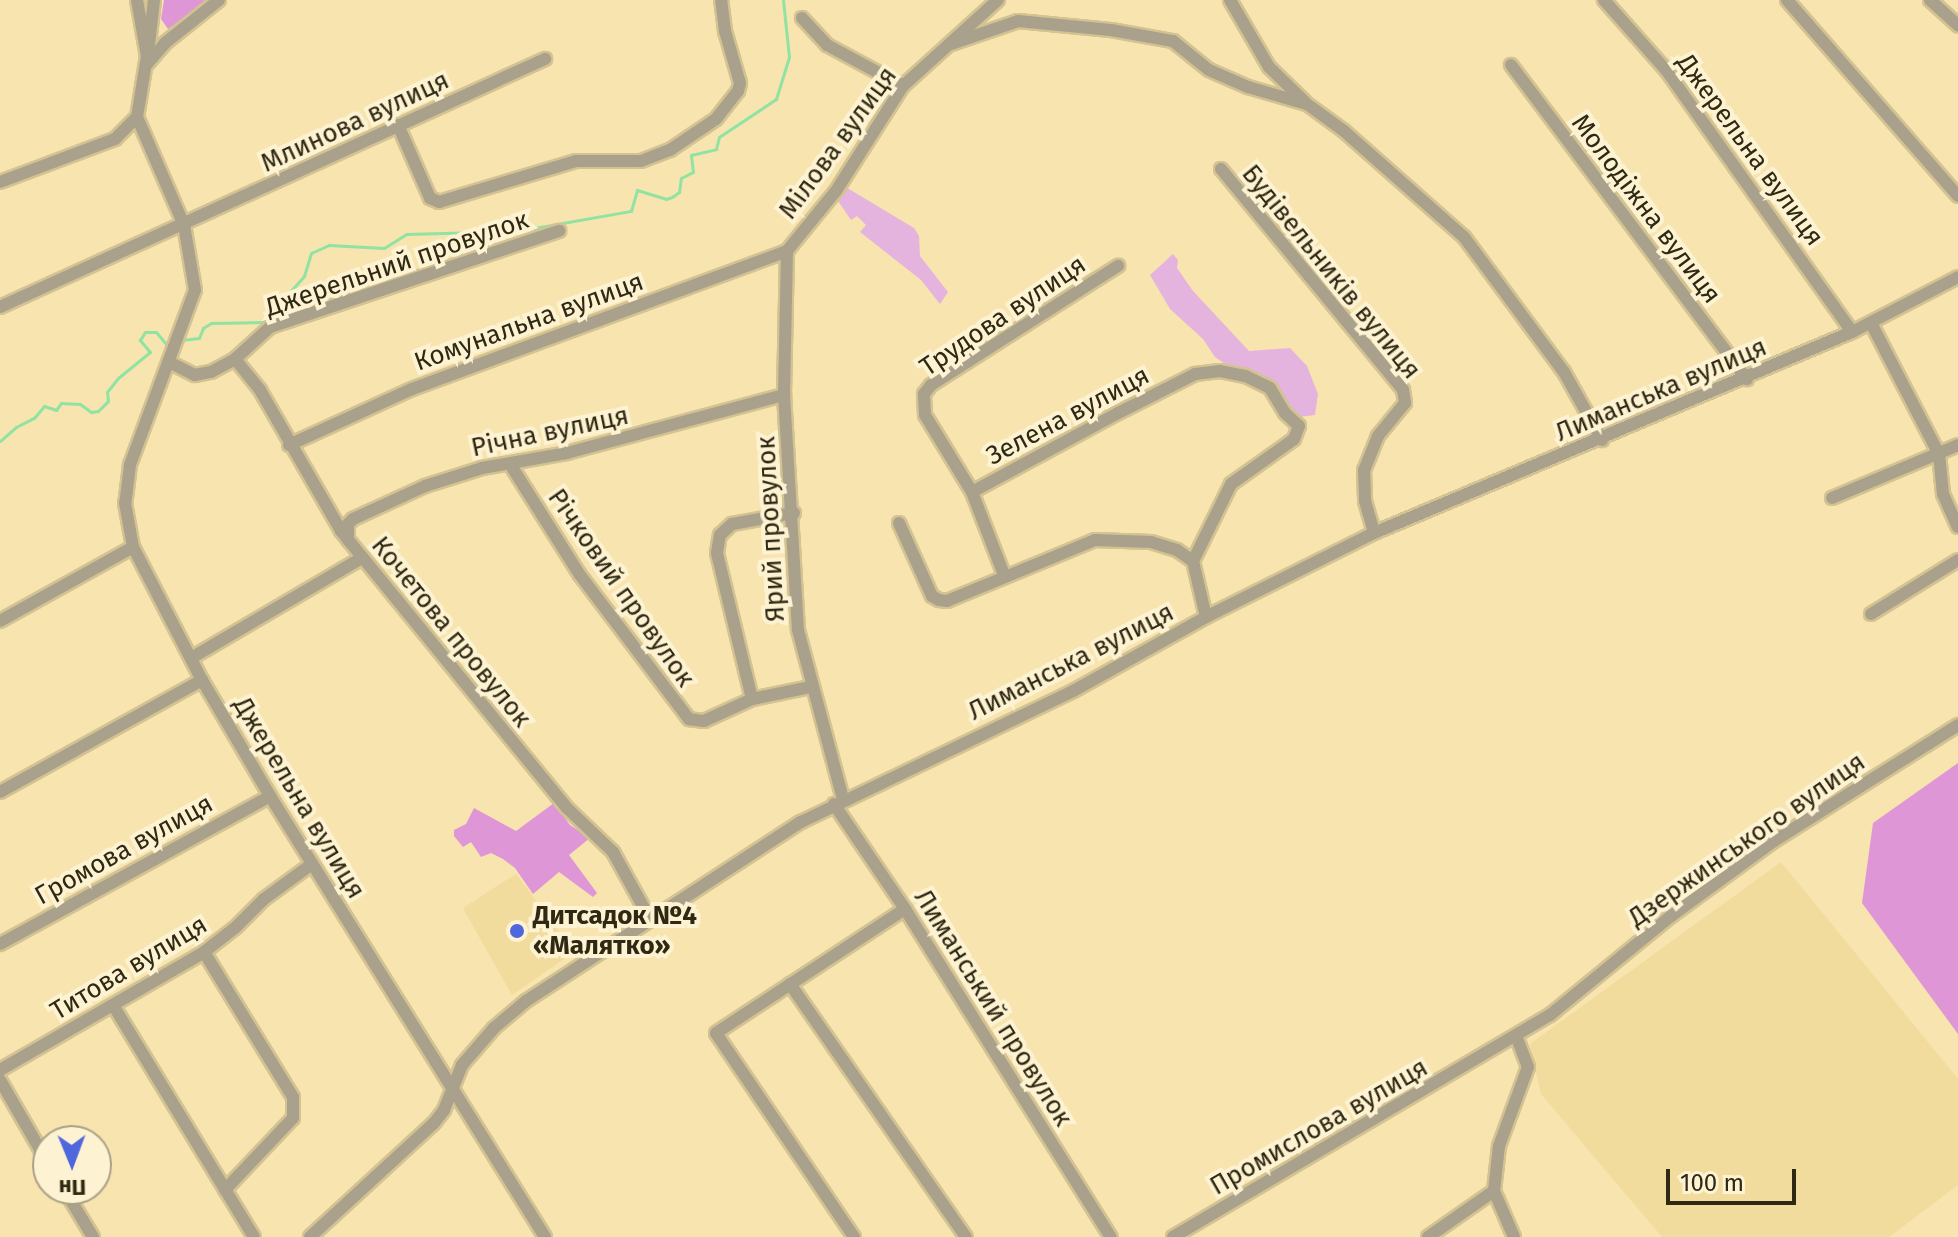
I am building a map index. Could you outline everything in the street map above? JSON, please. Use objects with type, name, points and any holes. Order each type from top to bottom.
[{"type":"street","points":[[137,0],[147,60]]},
{"type":"street","points":[[0,182],[115,139],[137,117],[154,0]]},
{"type":"street","points":[[147,60],[219,0]]},
{"type":"street","points":[[398,125],[430,198],[439,202],[576,161],[641,161],[670,150],[716,119],[731,103],[740,83],[725,31],[721,0]]},
{"type":"street","name":"Мілова вулиця","points":[[787,251],[836,191],[903,86],[998,0]]},
{"type":"street","points":[[1230,0],[1269,67],[1307,104],[1344,131],[1464,237],[1564,372],[1602,440]]},
{"type":"street","name":"Джерельна вулиця","points":[[1604,0],[1666,70],[1852,332]]},
{"type":"street","points":[[1787,0],[1958,196]]},
{"type":"street","points":[[1930,0],[1958,25]]},
{"type":"street","points":[[802,18],[827,45],[903,86]]},
{"type":"street","points":[[951,44],[1018,21],[1111,30],[1173,41],[1209,70],[1248,87],[1307,104]]},
{"type":"street","name":"Млинова вулиця","points":[[0,307],[545,59]]},
{"type":"street","name":"Молодіжна вулиця","points":[[1511,65],[1747,379]]},
{"type":"street","name":"Джерельна вулиця","points":[[137,117],[184,225],[195,290],[130,465],[125,503],[133,547],[193,657],[202,680],[270,796],[545,1237]]},
{"type":"street","name":"Будівельників вулиця","points":[[1221,169],[1403,390],[1405,403],[1378,436],[1364,470],[1365,501],[1374,533]]},
{"type":"street","name":"Джерельний провулок","points":[[170,358],[195,375],[223,367],[270,327],[559,231]]},
{"type":"street","name":"Ярий провулок","points":[[787,251],[784,395],[794,513],[798,630],[838,802]]},
{"type":"street","name":"Комунальна вулиця","points":[[289,445],[412,389],[787,251]]},
{"type":"street","name":"Трудова вулиця","points":[[972,492],[925,415],[924,394],[931,385],[1118,266]]},
{"type":"street","name":"Лиманська вулиця","points":[[310,1237],[434,1123],[444,1110],[469,1054],[526,1001],[650,919],[838,802],[1073,691],[1206,617],[1374,533],[1747,379],[1871,323],[1958,277]]},
{"type":"street","points":[[1871,323],[1939,454],[1943,494],[1958,527]]},
{"type":"street","name":"Кочетова провулок","points":[[235,359],[260,390],[289,445],[348,540],[567,808],[613,852],[650,919]]},
{"type":"street","name":"Зелена вулиця","points":[[1004,575],[972,492],[1195,374],[1220,371],[1245,376],[1270,388],[1285,413],[1299,426],[1294,439],[1231,484],[1193,561]]},
{"type":"street","name":"Річна вулиця","points":[[348,540],[348,524],[353,519],[425,486],[482,468],[567,453],[784,395]]},
{"type":"street","points":[[1832,498],[1958,445]]},
{"type":"street","name":"Річковий провулок","points":[[510,464],[580,575],[689,719],[704,721],[752,699],[810,687]]},
{"type":"street","points":[[752,699],[717,553],[720,535],[732,524],[794,513]]},
{"type":"street","points":[[899,523],[932,596],[939,600],[947,601],[1095,540],[1151,542],[1177,550],[1193,561],[1206,617]]},
{"type":"street","points":[[0,621],[133,547]]},
{"type":"street","points":[[193,657],[362,558]]},
{"type":"street","points":[[1871,614],[1958,560]]},
{"type":"street","points":[[0,792],[202,680]]},
{"type":"street","name":"Дзержинського вулиця","points":[[1488,1054],[1550,1015],[1671,916],[1774,841],[1958,725]]},
{"type":"street","name":"Громова вулиця","points":[[0,944],[270,796]]},
{"type":"street","name":"Лиманський провулок","points":[[838,802],[1111,1237]]},
{"type":"street","name":"Титова вулиця","points":[[0,1070],[204,952],[235,928],[264,899],[312,864]]},
{"type":"street","points":[[854,1237],[716,1033],[905,909]]},
{"type":"street","points":[[204,952],[293,1097],[293,1118],[225,1190]]},
{"type":"street","points":[[790,984],[966,1237]]},
{"type":"street","points":[[113,1005],[254,1237]]},
{"type":"street","points":[[1514,1237],[1494,1191],[1499,1146],[1528,1067],[1516,1036]]},
{"type":"street","name":"Промислова вулиця","points":[[1182,1235],[1488,1054]]},
{"type":"street","points":[[0,1080],[32,1135]]},
{"type":"street","points":[[1428,1237],[1494,1191]]},
{"type":"street","points":[[74,1205],[93,1237]]},
{"type":"shaded area","points":[[164,0],[210,0],[168,29],[161,19]]},
{"type":"shaded area","points":[[844,186],[914,228],[919,236],[920,256],[948,292],[940,304],[921,280],[860,232],[866,225],[857,216],[851,220],[836,198]]},
{"type":"shaded area","points":[[1173,254],[1178,260],[1177,268],[1193,291],[1249,351],[1290,348],[1307,366],[1318,394],[1315,415],[1298,417],[1261,377],[1228,366],[1215,357],[1203,339],[1170,309],[1150,275]]},
{"type":"shaded area","points":[[1958,763],[1958,1034],[1862,903],[1873,823]]},
{"type":"shaded area","points":[[554,803],[570,825],[590,838],[569,855],[597,893],[593,897],[559,872],[533,894],[515,868],[503,859],[491,853],[481,857],[471,842],[463,847],[454,836],[454,830],[466,824],[474,808],[516,831]]},
{"type":"shaded area","points":[[1781,862],[1958,1079],[1958,1185],[1889,1237],[1662,1237],[1541,1094],[1530,1044]]},
{"type":"shaded area","name":"Дитсадок №4 «Малятко»","points":[[516,874],[574,952],[512,995],[463,908]]},
{"type":"waterway","points":[[182,340],[199,338],[203,328],[211,323],[263,322],[304,276],[311,253],[329,245],[384,248],[406,234],[517,231],[631,211],[637,190],[666,199],[672,197],[679,192],[681,178],[693,172],[691,155],[716,149],[719,137],[776,99],[789,57],[783,0]]},
{"type":"waterway","points":[[0,441],[16,427],[34,418],[44,406],[56,410],[61,403],[80,404],[91,412],[98,411],[108,401],[107,392],[118,378],[150,352],[140,340],[145,332],[156,332],[166,344],[170,343]]},
{"type":"place","name":"Дитсадок №4 «Малятко»","points":[[517,931]]}]
